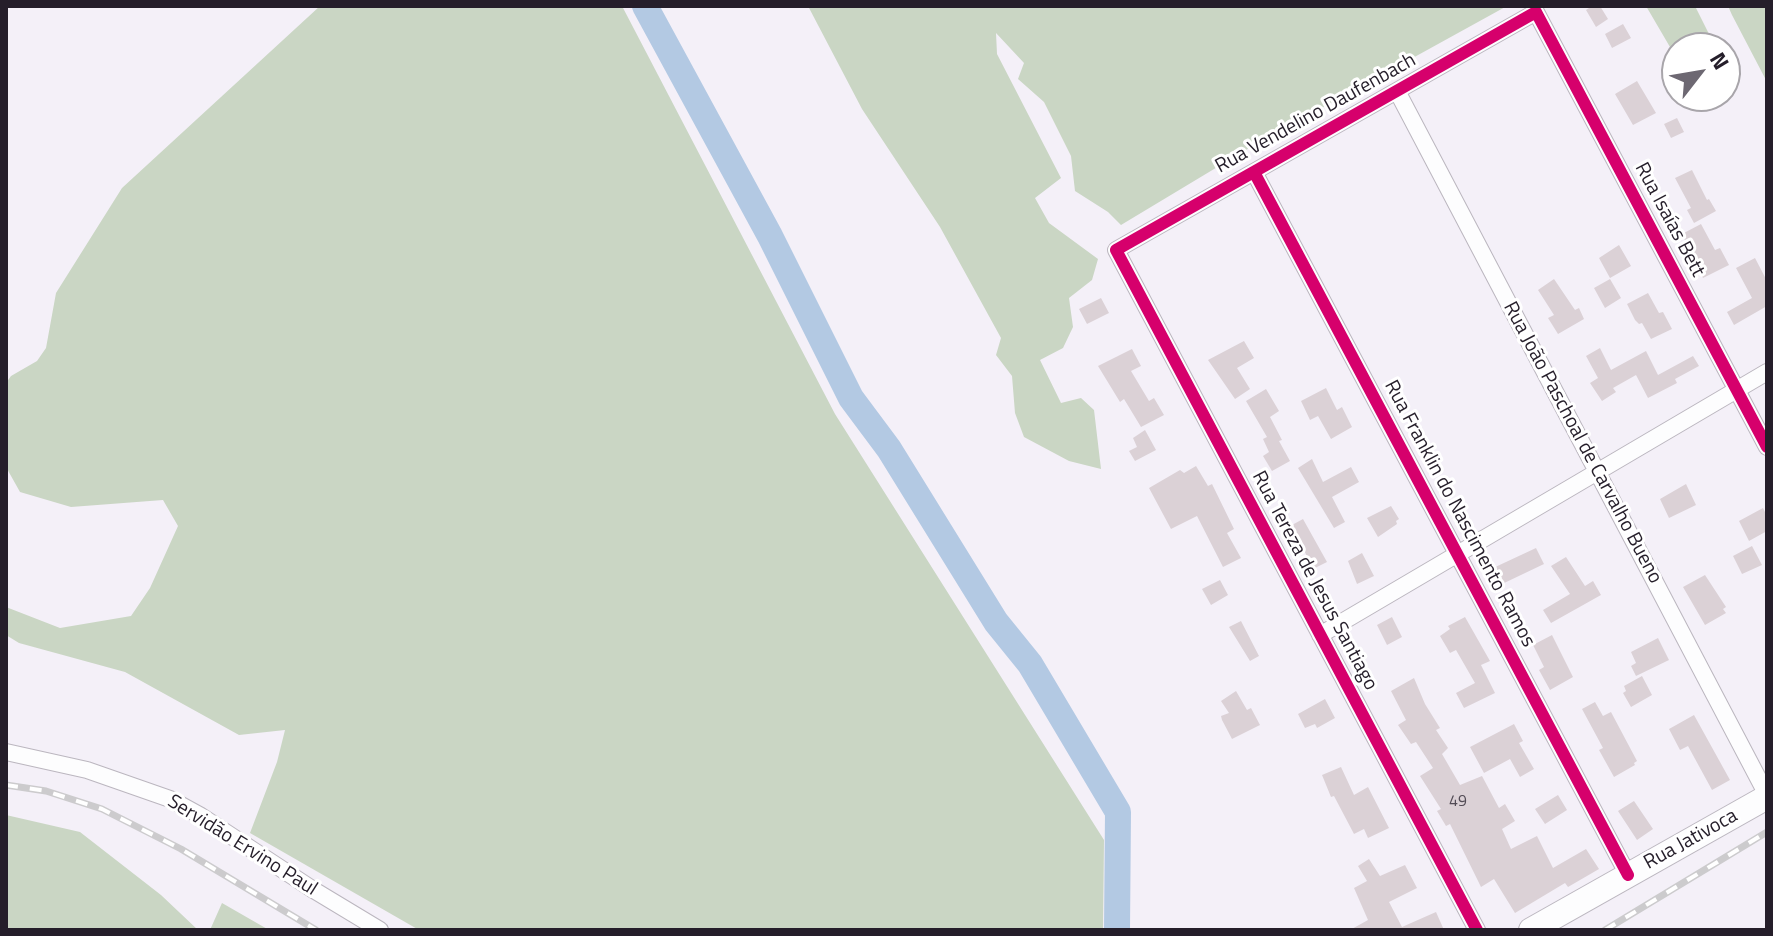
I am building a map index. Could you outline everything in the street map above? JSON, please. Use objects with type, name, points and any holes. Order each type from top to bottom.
[{"type":"street","name":"Rua Vendelino Daufenbach","points":[[1116,250],[1536,12]]},
{"type":"street","name":"Rua Isaías Bett","points":[[1536,12],[1767,447]]},
{"type":"street","name":"Rua João Paschoal de Carvalho Bueno","points":[[1397,91],[1767,796]]},
{"type":"street","name":"Rua Franklin do Nascimento Ramos","points":[[1254,172],[1628,875]]},
{"type":"street","name":"Rua Tereza de Jesus Santiago","points":[[1116,250],[1477,930]]},
{"type":"street","points":[[1320,635],[1767,372]]},
{"type":"street","name":"Servidão Ervino Paul","points":[[6,752],[87,770],[170,799],[380,930]]},
{"type":"street","name":"Rua Jativoca","points":[[1531,930],[1767,796]]},
{"type":"green space","points":[[320,6],[622,6],[835,414],[1104,840],[1103,930],[419,930],[250,833],[277,762],[285,730],[239,735],[125,672],[19,643],[6,635],[6,607],[60,628],[131,616],[150,588],[178,526],[163,500],[71,507],[20,492],[6,467],[6,383],[11,376],[37,361],[46,348],[56,293],[122,188]]},
{"type":"green space","points":[[808,6],[1507,6],[1244,151],[1121,225],[1108,212],[1075,191],[1071,156],[1044,102],[1018,79],[1024,63],[996,33],[997,54],[1061,178],[1035,198],[1049,223],[1098,259],[1092,280],[1069,298],[1073,327],[1063,348],[1040,360],[1061,403],[1081,398],[1094,410],[1101,469],[1069,461],[1024,437],[1015,413],[1012,376],[996,355],[1001,338],[940,227],[862,109]]},
{"type":"green space","points":[[1646,6],[1695,6],[1708,32],[1661,32]]},
{"type":"green space","points":[[1728,6],[1767,6],[1767,82],[1741,32]]},
{"type":"green space","points":[[6,815],[80,832],[161,895],[198,930],[6,930]]},
{"type":"green space","points":[[222,903],[269,930],[210,930]]},
{"type":"building","points":[[1600,6],[1608,19],[1596,27],[1586,10]]},
{"type":"building","points":[[1623,24],[1631,38],[1612,48],[1605,34]]},
{"type":"building","points":[[1637,81],[1656,113],[1633,125],[1615,94]]},
{"type":"building","points":[[1677,118],[1684,132],[1671,138],[1664,124]]},
{"type":"building","points":[[1692,170],[1716,211],[1694,223],[1687,210],[1691,208],[1675,178]]},
{"type":"building","points":[[1701,224],[1715,250],[1720,248],[1729,265],[1703,278],[1682,234]]},
{"type":"building","points":[[1619,245],[1631,266],[1610,278],[1599,258]]},
{"type":"building","points":[[1755,258],[1767,281],[1767,306],[1734,325],[1727,312],[1752,298],[1736,268]]},
{"type":"building","points":[[1554,279],[1575,310],[1579,308],[1584,319],[1558,334],[1548,318],[1554,315],[1538,290]]},
{"type":"building","points":[[1610,279],[1621,298],[1605,308],[1594,288]]},
{"type":"building","points":[[1648,293],[1672,329],[1651,339],[1642,323],[1635,320],[1627,304]]},
{"type":"building","points":[[1101,298],[1109,313],[1087,324],[1079,309]]},
{"type":"building","points":[[1244,341],[1254,358],[1237,368],[1250,389],[1235,399],[1208,360]]},
{"type":"building","points":[[1600,348],[1611,370],[1646,351],[1658,375],[1693,356],[1699,366],[1675,379],[1677,383],[1648,398],[1636,375],[1613,388],[1616,392],[1602,401],[1590,383],[1598,378],[1586,356]]},
{"type":"building","points":[[1132,349],[1141,366],[1131,371],[1149,401],[1154,398],[1164,415],[1141,427],[1124,399],[1120,402],[1098,366]]},
{"type":"building","points":[[1326,388],[1337,410],[1342,407],[1352,427],[1331,439],[1318,416],[1310,420],[1301,401]]},
{"type":"building","points":[[1266,389],[1279,411],[1270,417],[1290,461],[1272,471],[1263,456],[1269,452],[1263,439],[1267,437],[1246,401]]},
{"type":"building","points":[[1145,430],[1156,450],[1135,461],[1129,451],[1137,447],[1133,438]]},
{"type":"building","points":[[1312,459],[1323,482],[1351,467],[1359,482],[1332,497],[1345,522],[1334,528],[1298,468]]},
{"type":"building","points":[[1196,466],[1208,486],[1212,484],[1234,529],[1227,533],[1241,558],[1223,567],[1197,516],[1171,529],[1149,488],[1180,470],[1184,473]]},
{"type":"building","points":[[1686,484],[1696,505],[1669,518],[1660,499]]},
{"type":"building","points":[[1391,506],[1399,519],[1397,524],[1378,537],[1367,518]]},
{"type":"building","points":[[1763,508],[1767,516],[1767,531],[1749,541],[1739,521]]},
{"type":"building","points":[[1303,519],[1327,562],[1313,569],[1292,525]]},
{"type":"building","points":[[1752,546],[1762,565],[1742,574],[1733,556]]},
{"type":"building","points":[[1536,548],[1544,564],[1500,585],[1491,569]]},
{"type":"building","points":[[1362,553],[1374,576],[1357,584],[1348,561]]},
{"type":"building","points":[[1566,557],[1585,586],[1593,581],[1601,595],[1551,623],[1543,610],[1570,594],[1551,566]]},
{"type":"building","points":[[1705,575],[1726,607],[1723,609],[1726,613],[1705,625],[1683,587]]},
{"type":"building","points":[[1220,580],[1228,595],[1211,605],[1202,589]]},
{"type":"building","points":[[1392,617],[1402,637],[1387,645],[1377,625]]},
{"type":"building","points":[[1465,617],[1490,661],[1481,665],[1495,693],[1464,708],[1456,693],[1475,683],[1456,650],[1450,653],[1440,636],[1450,629],[1448,626]]},
{"type":"building","points":[[1241,621],[1259,656],[1250,661],[1229,627]]},
{"type":"building","points":[[1552,635],[1573,677],[1550,690],[1539,670],[1544,667],[1533,645]]},
{"type":"building","points":[[1658,638],[1669,660],[1636,676],[1631,666],[1636,663],[1631,652]]},
{"type":"building","points":[[1642,676],[1652,695],[1631,707],[1623,693],[1626,691],[1624,686]]},
{"type":"building","points":[[1414,678],[1440,728],[1436,730],[1448,748],[1442,754],[1460,785],[1482,776],[1499,808],[1505,804],[1515,821],[1502,829],[1511,849],[1537,836],[1553,868],[1586,849],[1599,869],[1568,887],[1565,883],[1515,913],[1494,879],[1481,887],[1450,824],[1446,826],[1437,811],[1441,809],[1420,776],[1433,768],[1416,742],[1411,744],[1398,725],[1406,720],[1391,691]]},
{"type":"building","points":[[1236,691],[1247,710],[1251,708],[1260,725],[1232,739],[1221,716],[1229,713],[1221,701]]},
{"type":"building","points":[[1325,699],[1335,718],[1317,728],[1315,724],[1305,728],[1298,714]]},
{"type":"building","points":[[1595,702],[1603,716],[1611,712],[1637,761],[1614,777],[1582,709]]},
{"type":"building","points":[[1694,715],[1730,780],[1712,790],[1688,746],[1680,750],[1669,729]]},
{"type":"building","points":[[1514,724],[1523,741],[1519,743],[1534,769],[1520,777],[1510,759],[1484,773],[1470,747]]},
{"type":"building","points":[[1341,767],[1354,795],[1368,787],[1389,828],[1368,838],[1364,829],[1354,834],[1334,796],[1331,797],[1322,775]]},
{"type":"building","points":[[1558,795],[1567,810],[1545,824],[1535,809]]},
{"type":"building","points":[[1634,801],[1653,829],[1637,840],[1618,811]]},
{"type":"building","points":[[1369,859],[1380,876],[1405,865],[1417,888],[1389,902],[1402,927],[1436,912],[1444,930],[1350,930],[1368,920],[1354,888],[1367,881],[1358,866]]},
{"type":"waterway","points":[[645,6],[770,236],[851,398],[889,449],[996,622],[1030,664],[1118,812],[1117,930]]},
{"type":"railway","points":[[6,785],[46,791],[102,809],[181,849],[316,930]]},
{"type":"railway","points":[[1605,930],[1767,832]]},
{"type":"cycle path","points":[[1477,930],[1116,250],[1536,12],[1767,447]]},
{"type":"cycle path","points":[[1254,172],[1628,875]]}]
